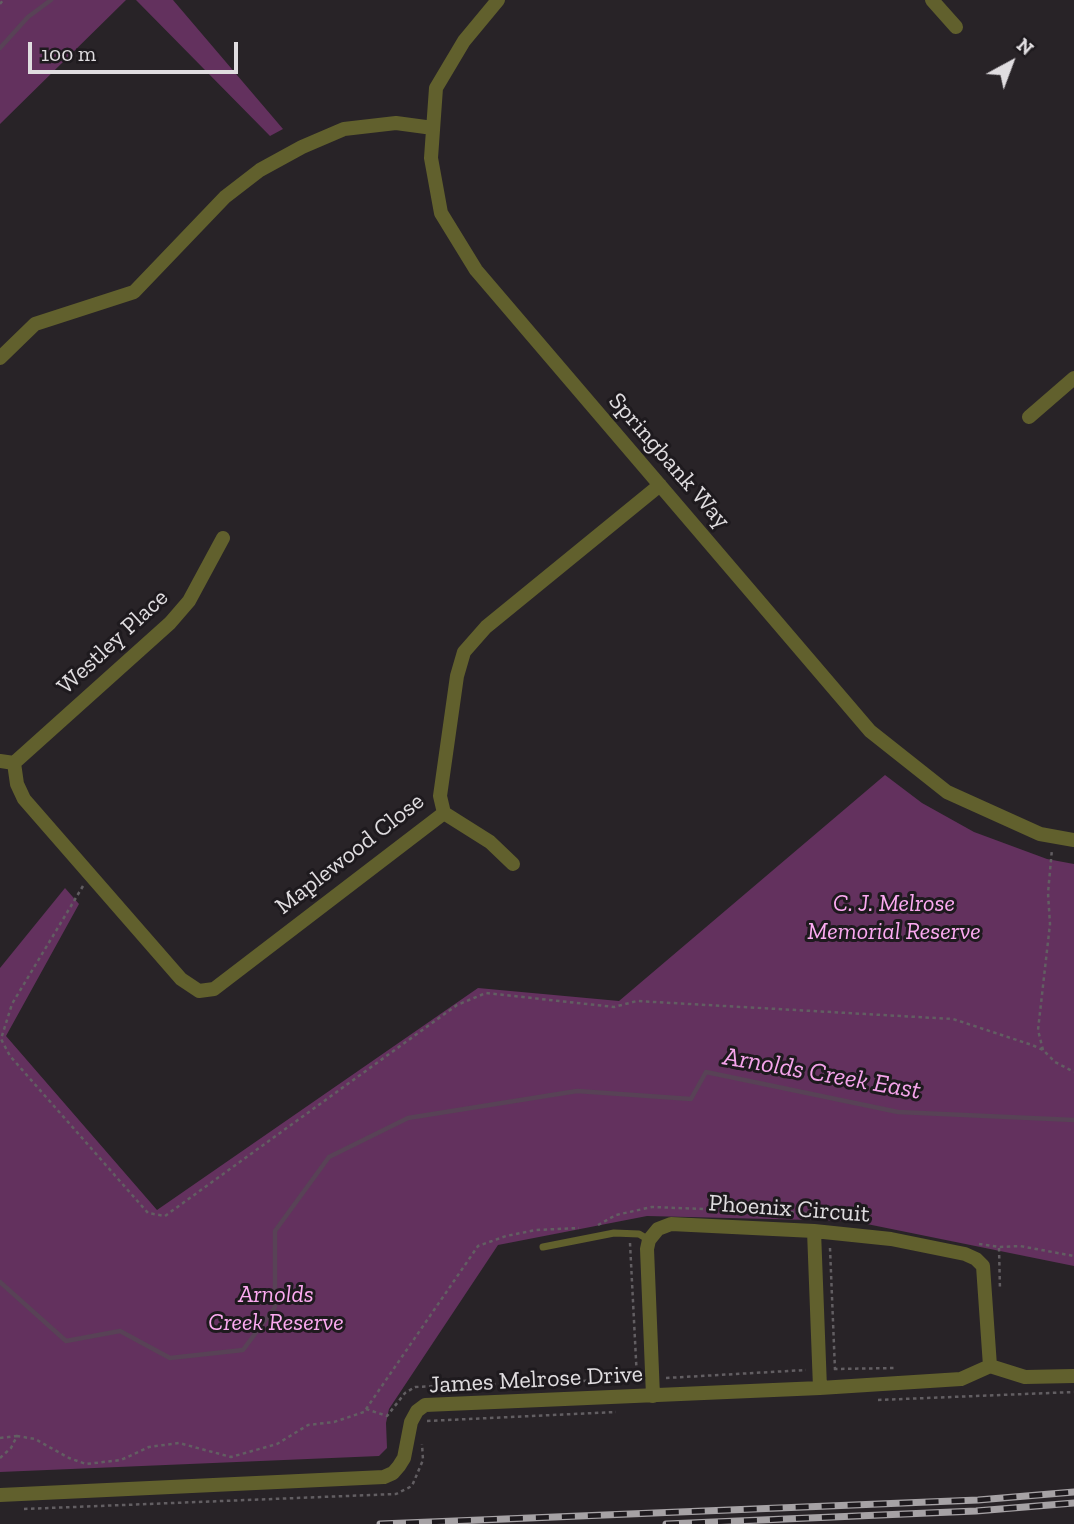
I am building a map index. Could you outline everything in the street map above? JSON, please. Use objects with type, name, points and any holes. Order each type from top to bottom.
[{"type":"street","name":"Springbank Way","points":[[498,0],[464,41],[436,88],[431,158],[441,213],[476,270],[870,731],[947,792],[1040,834],[1074,840]]},
{"type":"street","points":[[932,0],[956,27]]},
{"type":"street","points":[[0,358],[35,324],[134,292],[225,197],[260,170],[302,147],[344,129],[396,123],[433,128]]},
{"type":"street","points":[[1029,417],[1074,378]]},
{"type":"street","name":"Maplewood Close","points":[[7,762],[24,799],[181,979],[199,991],[215,989],[444,813],[440,796],[457,676],[464,652],[486,627],[660,485]]},
{"type":"street","name":"Westley Place","points":[[7,762],[170,623],[190,601],[223,538]]},
{"type":"street","points":[[444,813],[490,842],[513,864]]},
{"type":"street","name":"Phoenix Circuit","points":[[649,1240],[658,1229],[671,1224],[814,1231],[891,1239],[965,1254],[983,1266],[990,1366]]},
{"type":"street","points":[[814,1231],[820,1388]]},
{"type":"street","points":[[649,1240],[647,1249],[653,1396]]},
{"type":"street","points":[[990,1366],[1025,1377],[1074,1376]]},
{"type":"street","name":"James Melrose Drive","points":[[0,1494],[384,1477],[393,1473],[404,1458],[411,1422],[417,1411],[425,1405],[820,1388],[961,1379],[990,1366]]},
{"type":"lane","points":[[543,1247],[614,1233],[639,1234],[649,1240]]},
{"type":"path","points":[[1042,1050],[1038,1030],[1050,924],[1050,858]]},
{"type":"path","points":[[91,874],[12,1004],[1,1039],[10,1056],[148,1213],[165,1216],[457,1005],[486,993],[614,1007],[637,1000],[953,1019],[1042,1050],[1055,1062],[1074,1072]]},
{"type":"path","points":[[0,1438],[17,1436],[34,1439],[86,1464],[121,1460],[149,1447],[179,1443],[231,1457],[277,1444],[308,1425],[334,1422],[364,1412],[473,1251],[489,1242],[536,1230],[566,1227],[589,1229],[616,1215],[652,1207],[830,1214],[852,1222]]},
{"type":"path","points":[[630,1233],[637,1379]]},
{"type":"path","points":[[831,1233],[837,1387]]},
{"type":"path","points":[[977,1243],[999,1247],[1020,1246],[1074,1256]]},
{"type":"path","points":[[366,1409],[387,1416],[405,1393],[415,1387],[899,1368]]},
{"type":"path","points":[[0,1458],[11,1448],[17,1436]]},
{"type":"green space","points":[[0,0],[126,0],[0,124]]},
{"type":"green space","points":[[136,0],[173,0],[283,129],[270,136]]},
{"type":"green space","name":"Arnolds Creek Reserve","points":[[885,775],[922,803],[974,832],[1047,859],[1074,864],[1074,1266],[852,1221],[647,1216],[498,1245],[389,1409],[386,1423],[387,1448],[379,1456],[0,1472],[0,968],[65,888],[79,904],[6,1036],[157,1210],[478,988],[619,1001]]},
{"type":"waterway","points":[[0,48],[28,17],[51,0]]},
{"type":"waterway","name":"Arnolds Creek East","points":[[0,1282],[66,1341],[120,1331],[170,1358],[243,1350],[275,1307],[275,1231],[329,1157],[408,1118],[577,1091],[691,1099],[706,1072],[898,1112],[1074,1120]]},
{"type":"railway","points":[[380,1524],[978,1500],[1074,1492]]},
{"type":"railway","points":[[666,1524],[976,1511],[1074,1503]]},
{"type":"park label","name":"C. J. Melrose Memorial Reserve","points":[[894,918]]}]
